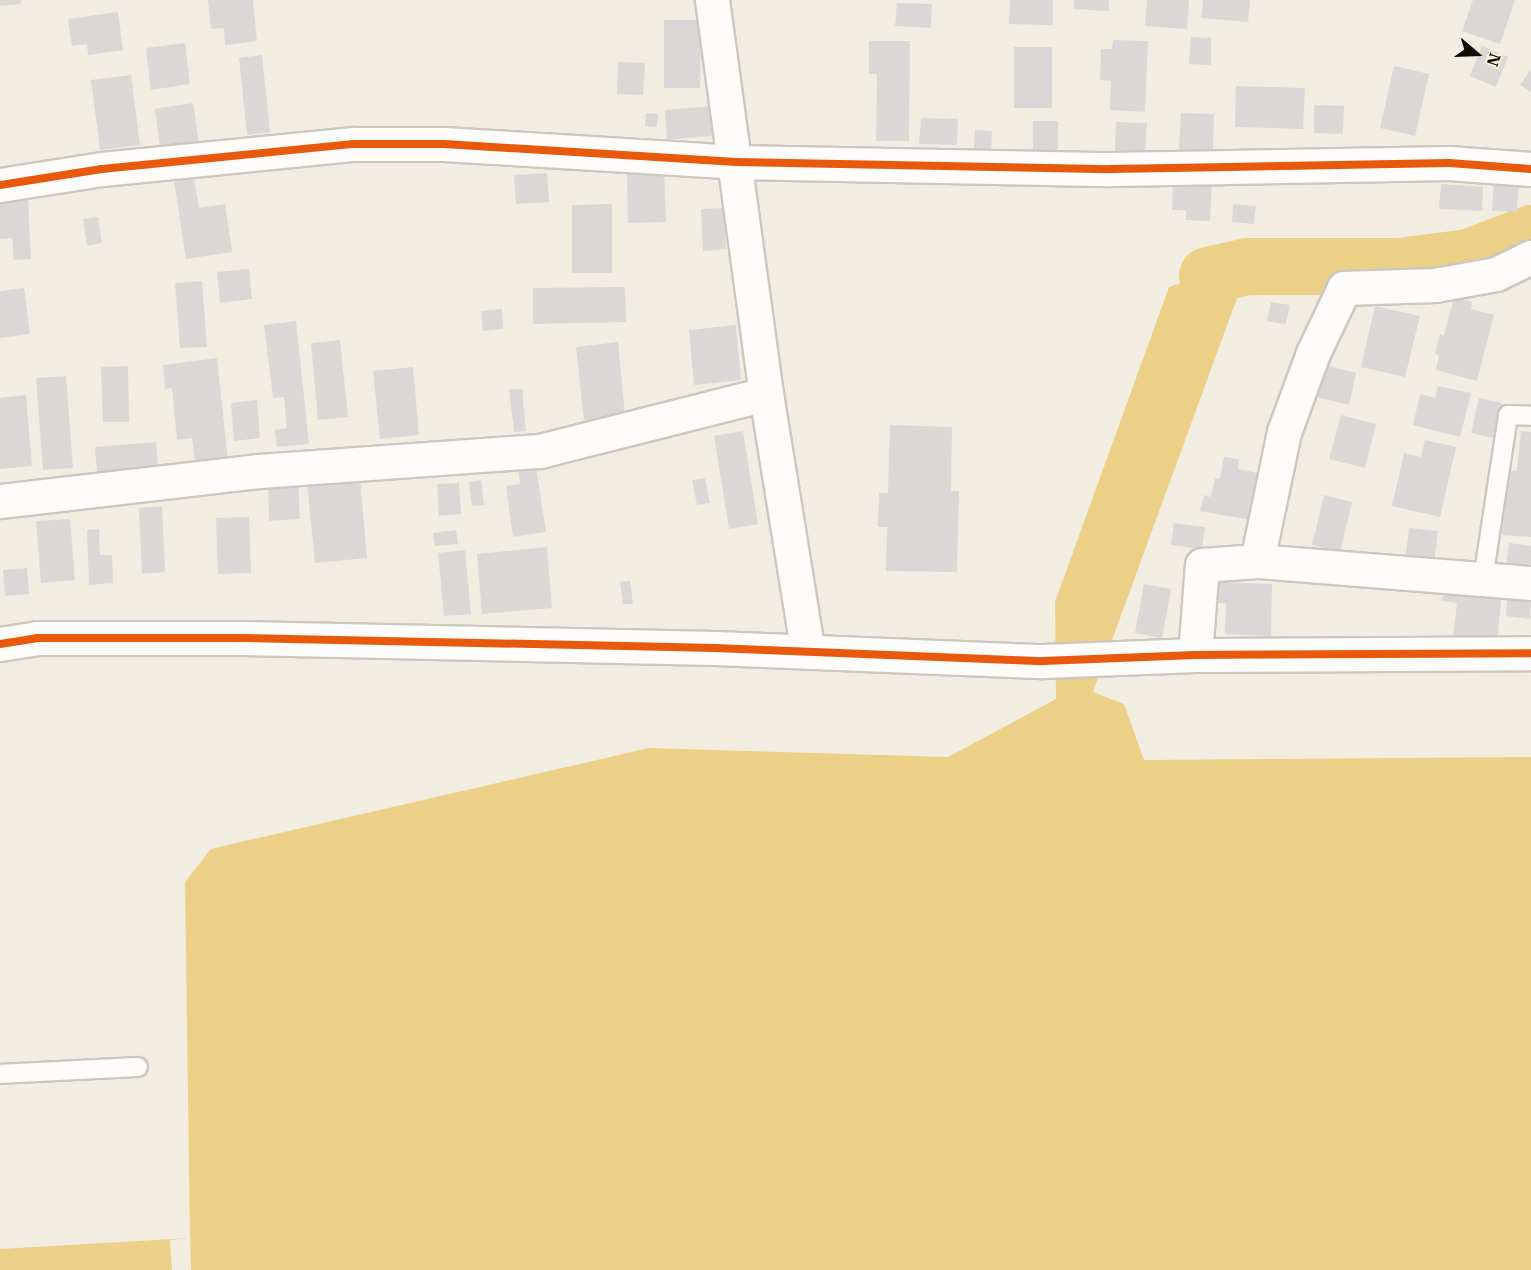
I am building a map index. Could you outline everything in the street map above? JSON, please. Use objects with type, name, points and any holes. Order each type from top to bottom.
[{"type":"street","points":[[712,0],[766,394],[808,652]]},
{"type":"street","points":[[0,185],[102,169],[354,144],[444,144],[736,162],[1111,169],[1449,163],[1531,169]]},
{"type":"street","points":[[1257,561],[1284,432],[1313,353],[1344,288],[1435,285],[1496,274],[1531,257]]},
{"type":"street","points":[[0,501],[258,471],[540,451],[766,394]]},
{"type":"street","points":[[1195,655],[1202,565],[1257,561],[1531,583]]},
{"type":"street","points":[[0,644],[37,638],[243,638],[808,652],[1043,661],[1195,655],[1531,653]]},
{"type":"lane","points":[[1483,579],[1508,415],[1531,416]]},
{"type":"lane","points":[[0,1074],[138,1067]]},
{"type":"shaded area","points":[[1207,275],[1240,290],[1093,692],[1124,704],[1144,760],[1531,757],[1531,1270],[0,1270],[0,1249],[190,1238],[185,882],[211,849],[649,748],[948,757],[1056,699],[1055,602],[1169,287]]},
{"type":"pier","points":[[190,1238],[191,1270],[172,1270],[170,1240]]},
{"type":"building","points":[[0,0],[21,0],[21,4],[0,6]]},
{"type":"building","points":[[208,0],[253,0],[257,41],[225,45],[224,28],[211,29]]},
{"type":"building","points":[[1010,0],[1053,0],[1053,25],[1009,24]]},
{"type":"building","points":[[1074,0],[1109,0],[1109,11],[1074,9]]},
{"type":"building","points":[[1147,0],[1189,0],[1187,29],[1145,26]]},
{"type":"building","points":[[1203,0],[1250,0],[1248,22],[1201,18]]},
{"type":"building","points":[[1473,0],[1515,0],[1500,44],[1462,31]]},
{"type":"building","points":[[897,3],[932,4],[931,28],[895,26]]},
{"type":"building","points":[[118,12],[123,50],[88,55],[87,44],[72,46],[68,19]]},
{"type":"building","points":[[664,20],[701,20],[700,88],[664,88]]},
{"type":"building","points":[[1191,37],[1211,38],[1211,65],[1189,64]]},
{"type":"building","points":[[1113,40],[1148,41],[1145,112],[1110,110],[1111,81],[1100,80],[1101,49],[1112,49]]},
{"type":"building","points":[[869,41],[910,41],[909,141],[876,141],[877,74],[869,74]]},
{"type":"building","points":[[185,43],[190,84],[151,90],[146,48]]},
{"type":"building","points":[[1482,46],[1508,57],[1496,87],[1470,76]]},
{"type":"building","points":[[1014,47],[1052,47],[1052,108],[1014,108]]},
{"type":"building","points":[[262,55],[270,132],[247,135],[239,58]]},
{"type":"building","points":[[618,62],[645,63],[643,95],[617,94]]},
{"type":"building","points":[[1394,66],[1429,74],[1415,136],[1380,128]]},
{"type":"building","points":[[1531,69],[1531,92],[1520,85]]},
{"type":"building","points":[[131,75],[140,145],[100,150],[91,80]]},
{"type":"building","points":[[1236,86],[1305,88],[1303,129],[1235,127]]},
{"type":"building","points":[[193,103],[199,143],[160,148],[155,109]]},
{"type":"building","points":[[1314,105],[1344,106],[1343,134],[1314,133]]},
{"type":"building","points":[[711,106],[712,136],[667,140],[665,110]]},
{"type":"building","points":[[646,113],[658,114],[657,127],[645,126]]},
{"type":"building","points":[[1181,113],[1214,114],[1213,150],[1179,149]]},
{"type":"building","points":[[921,118],[958,119],[957,145],[919,144]]},
{"type":"building","points":[[1033,121],[1058,121],[1058,153],[1033,153]]},
{"type":"building","points":[[1116,122],[1147,123],[1145,153],[1115,152]]},
{"type":"building","points":[[975,130],[992,131],[991,152],[974,151]]},
{"type":"building","points":[[664,169],[666,222],[628,223],[627,171]]},
{"type":"building","points":[[547,173],[549,202],[516,204],[514,175]]},
{"type":"building","points":[[194,177],[199,208],[225,204],[232,252],[186,259],[174,180]]},
{"type":"building","points":[[1173,180],[1212,181],[1210,221],[1186,220],[1186,210],[1172,210]]},
{"type":"building","points":[[1494,180],[1519,182],[1517,212],[1492,211]]},
{"type":"building","points":[[1441,184],[1483,187],[1482,211],[1439,209]]},
{"type":"building","points":[[28,198],[31,259],[14,260],[12,238],[0,239],[0,200]]},
{"type":"building","points":[[612,204],[612,273],[572,273],[572,205]]},
{"type":"building","points":[[1233,204],[1256,206],[1254,224],[1232,222]]},
{"type":"building","points":[[724,208],[726,249],[703,251],[701,209]]},
{"type":"building","points":[[98,217],[102,243],[87,246],[83,219]]},
{"type":"building","points":[[249,269],[252,299],[220,303],[217,272]]},
{"type":"building","points":[[202,281],[207,347],[180,348],[175,283]]},
{"type":"building","points":[[625,287],[626,322],[533,324],[533,288]]},
{"type":"building","points":[[24,288],[30,334],[0,338],[0,291]]},
{"type":"building","points":[[1454,297],[1472,302],[1471,309],[1494,315],[1477,381],[1436,370],[1439,355],[1435,354],[1440,334],[1444,336]]},
{"type":"building","points":[[1271,302],[1290,305],[1286,324],[1267,321]]},
{"type":"building","points":[[1375,306],[1420,316],[1405,377],[1361,367]]},
{"type":"building","points":[[502,309],[503,329],[483,331],[481,311]]},
{"type":"building","points":[[296,321],[309,444],[277,447],[275,430],[287,428],[284,397],[273,398],[264,325]]},
{"type":"building","points":[[736,325],[741,380],[694,385],[689,330]]},
{"type":"building","points":[[340,340],[348,417],[318,420],[311,343]]},
{"type":"building","points":[[618,342],[625,415],[584,420],[576,347]]},
{"type":"building","points":[[217,358],[228,461],[195,465],[192,438],[177,440],[172,388],[165,389],[163,365]]},
{"type":"building","points":[[1321,364],[1356,373],[1349,405],[1313,396]]},
{"type":"building","points":[[128,366],[129,422],[103,422],[101,367]]},
{"type":"building","points":[[413,367],[419,435],[380,439],[373,371]]},
{"type":"building","points":[[66,376],[73,468],[43,470],[36,378]]},
{"type":"building","points":[[1438,386],[1471,393],[1460,437],[1413,425],[1420,394],[1435,398]]},
{"type":"building","points":[[522,389],[526,431],[514,432],[509,390]]},
{"type":"building","points":[[26,395],[32,466],[0,469],[0,398]]},
{"type":"building","points":[[1479,398],[1502,403],[1494,438],[1471,433]]},
{"type":"building","points":[[257,400],[260,438],[234,441],[231,403]]},
{"type":"building","points":[[1341,415],[1376,424],[1365,468],[1329,459]]},
{"type":"building","points":[[890,425],[952,427],[951,491],[959,491],[957,572],[886,571],[887,527],[878,527],[879,493],[888,493]]},
{"type":"building","points":[[743,431],[758,524],[729,529],[714,436]]},
{"type":"building","points":[[1521,431],[1531,432],[1531,537],[1502,535],[1508,471],[1517,471]]},
{"type":"building","points":[[1425,440],[1456,447],[1440,517],[1392,506],[1404,453],[1421,457]]},
{"type":"building","points":[[156,442],[158,466],[97,472],[95,447]]},
{"type":"building","points":[[1224,457],[1239,459],[1238,469],[1258,473],[1250,520],[1200,511],[1204,495],[1211,497],[1215,478],[1220,479]]},
{"type":"building","points":[[536,467],[546,532],[513,537],[506,486],[520,484],[518,470]]},
{"type":"building","points":[[705,478],[710,503],[697,505],[692,480]]},
{"type":"building","points":[[360,479],[367,558],[315,563],[307,483]]},
{"type":"building","points":[[481,480],[484,505],[472,506],[469,482]]},
{"type":"building","points":[[298,481],[300,519],[269,521],[268,482]]},
{"type":"building","points":[[459,483],[461,514],[439,516],[437,484]]},
{"type":"building","points":[[1324,495],[1352,502],[1340,552],[1312,545]]},
{"type":"building","points":[[162,506],[165,572],[142,574],[139,508]]},
{"type":"building","points":[[249,517],[251,573],[218,574],[216,518]]},
{"type":"building","points":[[70,519],[75,580],[41,583],[36,521]]},
{"type":"building","points":[[1174,523],[1205,527],[1202,549],[1171,545]]},
{"type":"building","points":[[1409,528],[1438,531],[1434,564],[1405,561]]},
{"type":"building","points":[[99,529],[100,555],[112,555],[113,583],[89,585],[87,530]]},
{"type":"building","points":[[456,530],[458,544],[435,546],[433,533]]},
{"type":"building","points":[[1509,543],[1531,546],[1531,572],[1506,569]]},
{"type":"building","points":[[547,547],[552,608],[482,614],[477,554]]},
{"type":"building","points":[[465,550],[471,614],[444,616],[438,553]]},
{"type":"building","points":[[27,568],[29,594],[5,596],[3,570]]},
{"type":"building","points":[[630,581],[633,604],[623,604],[620,582]]},
{"type":"building","points":[[1218,582],[1272,584],[1271,636],[1225,634],[1226,603],[1217,603]]},
{"type":"building","points":[[1144,584],[1171,589],[1162,638],[1135,633]]},
{"type":"building","points":[[1444,585],[1502,591],[1497,643],[1453,638],[1457,603],[1442,601]]},
{"type":"building","points":[[1507,599],[1531,601],[1530,619],[1506,616]]},
{"type":"waterway","points":[[1207,275],[1247,266],[1399,266],[1468,257],[1531,233]]},
{"type":"cycle path","points":[[0,185],[102,169],[354,144],[444,144],[736,162],[1111,169],[1449,163],[1531,169]]},
{"type":"cycle path","points":[[0,644],[37,638],[243,638],[715,648],[1043,661],[1195,655],[1531,653]]}]
